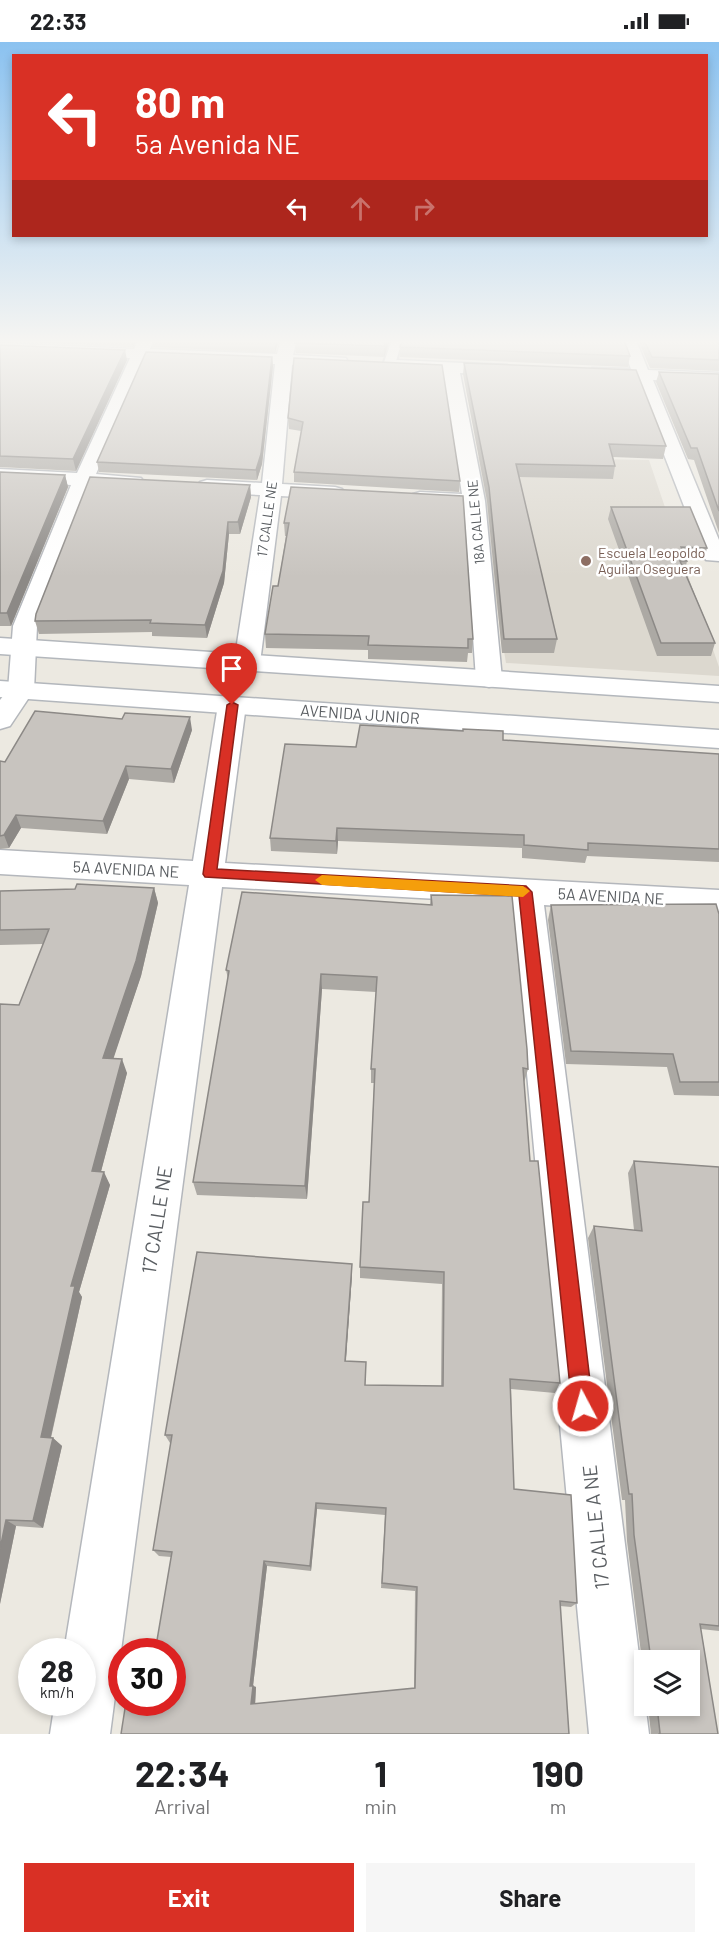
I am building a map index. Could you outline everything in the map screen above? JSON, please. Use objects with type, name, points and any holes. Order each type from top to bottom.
[{"type":"street","points":[[0,720],[10,690],[11,647],[25,626],[111,419]]},
{"type":"street","name":"17 CALLE NE","points":[[247,663],[279,419]]},
{"type":"street","name":"18A CALLE NE","points":[[464,419],[475,501],[489,679]]},
{"type":"street","points":[[660,419],[714,555]]},
{"type":"street","points":[[0,475],[154,483]]},
{"type":"street","points":[[189,485],[355,494]]},
{"type":"street","points":[[403,497],[475,501]]},
{"type":"street","points":[[11,647],[719,694]]},
{"type":"street","name":"AVENIDA JUNIOR","points":[[10,690],[719,739]]},
{"type":"street","name":"17 CALLE NE","points":[[80,1734],[209,874],[232,705]]},
{"type":"street","name":"5A AVENIDA NE","points":[[0,862],[719,903]]},
{"type":"street","name":"17 CALLE A NE","points":[[526,892],[619,1734]]},
{"type":"shaded area","name":"Escuela Leopoldo Aguilar Oseguera","points":[[472,457],[649,460],[719,667],[719,676],[506,663]]},
{"type":"building","points":[[0,419],[92,419],[73,459],[0,456]]},
{"type":"building","points":[[116,419],[265,419],[261,454],[256,470],[97,462]]},
{"type":"building","points":[[292,419],[450,419],[460,481],[294,472],[303,422]]},
{"type":"building","points":[[475,419],[655,419],[666,446],[609,444],[615,466],[516,464],[557,639],[504,639],[489,487]]},
{"type":"building","points":[[679,419],[719,419],[719,511],[697,448],[691,448]]},
{"type":"building","points":[[0,472],[65,475],[7,613],[0,613]]},
{"type":"building","points":[[90,477],[250,485],[238,522],[228,522],[223,571],[205,625],[150,623],[151,620],[35,621]]},
{"type":"building","points":[[291,487],[463,496],[473,639],[468,639],[468,648],[368,645],[369,636],[265,634],[273,586],[278,586],[289,523],[284,523]]},
{"type":"building","points":[[611,507],[690,507],[707,548],[681,547],[687,561],[680,561],[715,643],[661,643]]},
{"type":"building","points":[[35,711],[122,719],[125,713],[190,717],[171,769],[126,766],[103,821],[16,815],[4,835],[0,836],[0,761],[5,762]]},
{"type":"building","points":[[360,725],[503,731],[503,740],[719,754],[719,849],[588,843],[588,850],[524,845],[524,835],[337,828],[336,841],[270,838],[285,744],[356,747]]},
{"type":"building","points":[[77,884],[154,888],[136,961],[103,1058],[122,1059],[92,1171],[104,1172],[71,1286],[75,1286],[41,1437],[53,1438],[33,1521],[6,1520],[0,1549],[0,1004],[19,1005],[49,929],[0,930],[0,891],[75,889]]},
{"type":"building","points":[[242,892],[432,905],[431,895],[512,896],[527,1049],[528,1069],[523,1068],[530,1161],[538,1161],[560,1383],[510,1379],[514,1489],[571,1495],[577,1603],[560,1601],[569,1734],[121,1734],[124,1716],[186,1716],[186,1638],[157,1638],[172,1552],[153,1550],[172,1435],[165,1435],[197,1252],[352,1264],[345,1361],[366,1362],[365,1385],[443,1386],[444,1272],[360,1267],[363,1202],[369,1202],[375,1069],[371,1069],[377,977],[321,974],[305,1186],[193,1182],[229,971],[226,970]],"holes":[[[316,1503],[386,1508],[382,1583],[417,1587],[415,1688],[251,1704],[253,1686],[250,1686],[264,1561],[310,1566]]]},
{"type":"building","points":[[716,904],[719,914],[719,1082],[680,1082],[673,1054],[571,1051],[551,905]]},
{"type":"building","points":[[634,1161],[719,1167],[719,1626],[700,1624],[718,1734],[659,1734],[658,1716],[700,1716],[700,1650],[650,1650],[634,1535],[632,1494],[629,1494],[594,1226],[642,1231]]},
{"type":"slow traffic","points":[[322,880],[523,891]]},
{"type":"place","name":"Escuela Leopoldo Aguilar Oseguera","points":[[586,561]]},
{"type":"route","points":[[232,705],[209,874],[526,892],[583,1406]]}]
